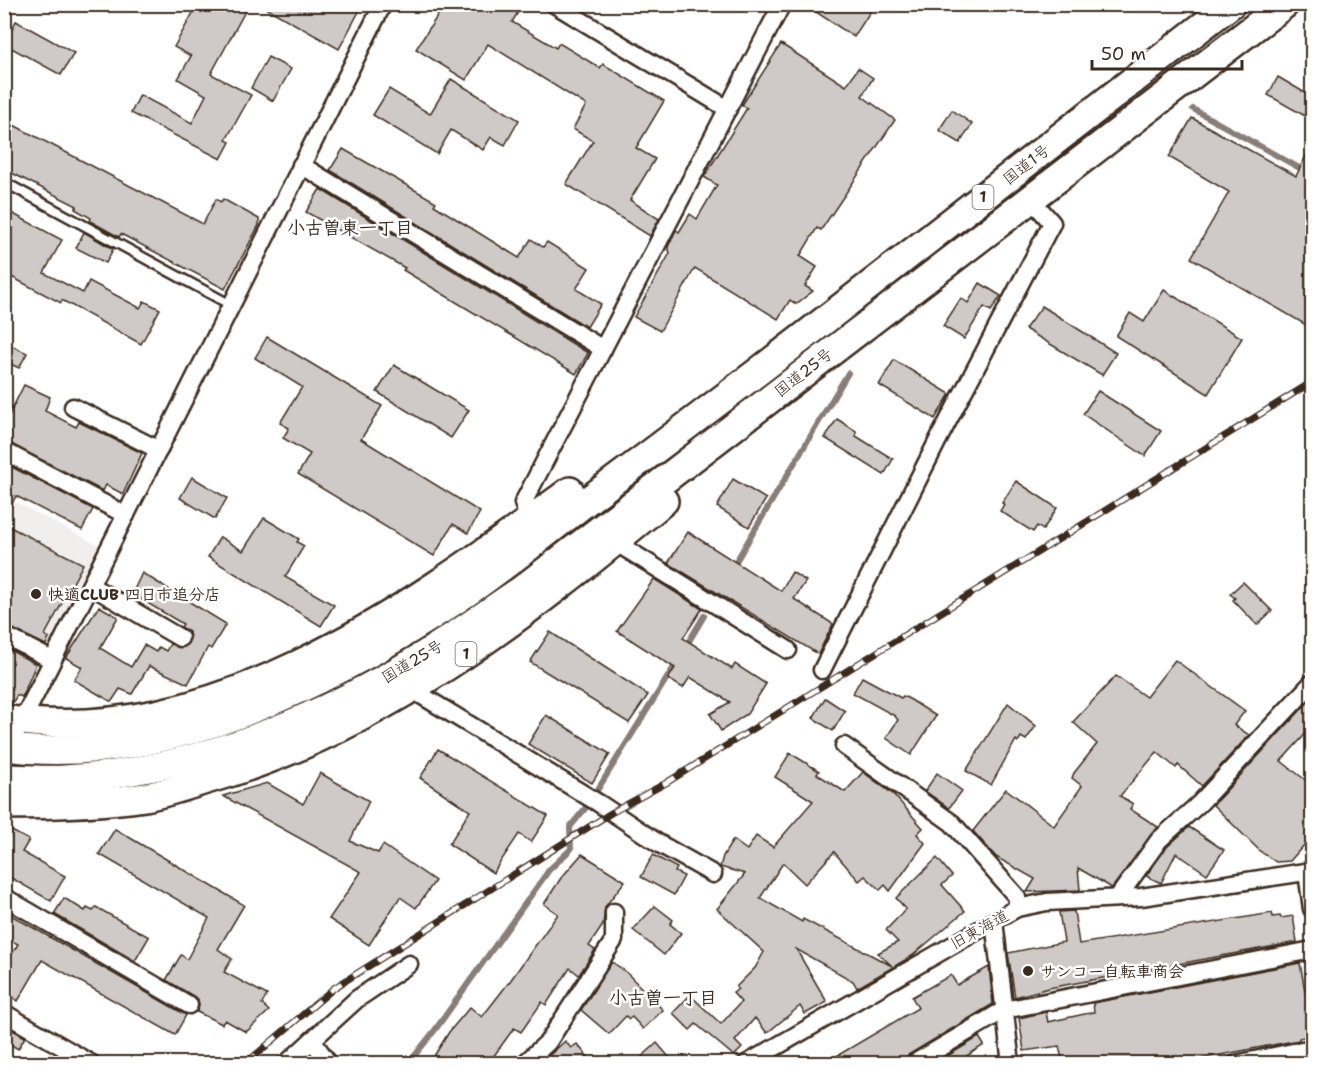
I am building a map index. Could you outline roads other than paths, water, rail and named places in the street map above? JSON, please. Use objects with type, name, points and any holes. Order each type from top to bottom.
[{"type":"highway","name":"国道1号","points":[[735,389],[1232,4]]},
{"type":"highway","name":"国道1号","points":[[844,340],[1032,200],[1285,4]]},
{"type":"highway","name":"1","points":[[4,805],[62,805],[145,796],[241,771],[298,748],[411,689],[478,647],[615,542],[836,360],[844,340]]},
{"type":"highway","name":"国道25号","points":[[4,778],[64,779],[140,769],[226,747],[327,708],[400,670],[521,590],[844,340]]},
{"type":"highway","name":"1","points":[[11,730],[164,713],[235,692],[274,676],[357,634],[528,521],[714,389],[735,389]]},
{"type":"highway","name":"国道25号","points":[[11,730],[28,750],[98,748],[154,738],[211,724],[309,684],[394,638],[458,598],[735,389]]},
{"type":"street","points":[[11,730],[52,660],[91,586],[383,4]]},
{"type":"street","points":[[554,4],[728,109]]},
{"type":"street","points":[[528,521],[523,503],[782,4]]},
{"type":"street","points":[[301,165],[603,349]]},
{"type":"street","points":[[822,670],[938,440],[1052,223],[1032,200]]},
{"type":"street","points":[[74,407],[159,450]]},
{"type":"street","points":[[4,451],[126,515]]},
{"type":"street","points":[[615,542],[788,650]]},
{"type":"street","points":[[91,586],[180,638]]},
{"type":"street","points":[[4,635],[52,660]]},
{"type":"street","points":[[1118,897],[1145,856],[1200,803],[1312,683]]},
{"type":"street","points":[[411,689],[600,804],[658,843],[713,874]]},
{"type":"street","points":[[844,746],[952,823],[1017,897],[1017,908]]},
{"type":"street","points":[[1310,872],[1312,909]]},
{"type":"street","name":"旧東海道","points":[[746,1064],[1017,908],[1047,902],[1141,897],[1310,872]]},
{"type":"street","points":[[4,897],[189,1005]]},
{"type":"street","points":[[524,1064],[548,1041],[615,940],[614,912]]},
{"type":"street","points":[[994,921],[1011,1064]]},
{"type":"street","points":[[913,1064],[1004,1011],[1312,950]]},
{"type":"street","points":[[286,1064],[357,999],[409,964]]},
{"type":"street","points":[[4,1013],[92,1064]]},
{"type":"street","points":[[312,1040],[329,1064]]},
{"type":"street","points":[[1236,1064],[1312,1048]]},
{"type":"lane","points":[[4,182],[231,305]]},
{"type":"waterway","points":[[1193,109],[1312,175]]},
{"type":"waterway","points":[[732,568],[848,373]]},
{"type":"waterway","points":[[685,648],[704,616]]},
{"type":"waterway","points":[[598,789],[677,662]]},
{"type":"waterway","points":[[408,1064],[435,1030],[549,870],[571,849],[570,827],[588,805]]},
{"type":"railway","points":[[245,1064],[334,988],[611,813],[666,783],[1312,382]]},
{"type":"place","name":"快適CLUB 四日市追分店","points":[[36,594]]},
{"type":"place","name":"サンコー自転車商会","points":[[1028,971]]},
{"type":"district","name":"小古曽東一丁目","points":[[350,228]]},
{"type":"district","name":"小古曽一丁目","points":[[663,998]]}]
